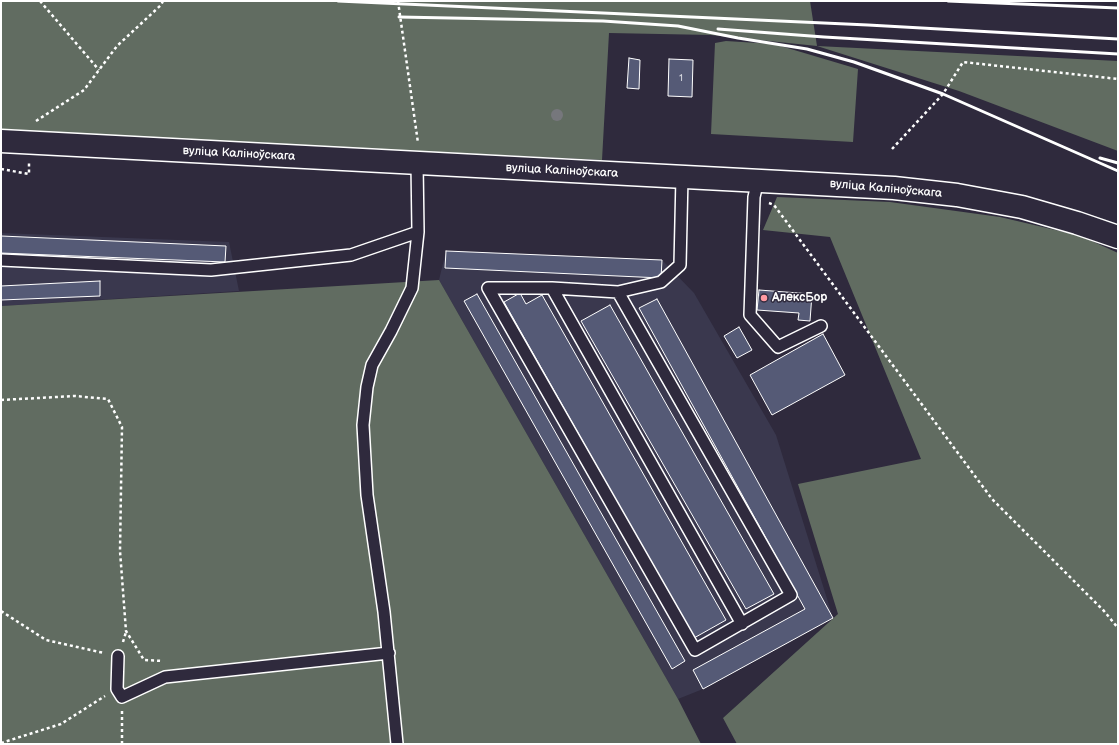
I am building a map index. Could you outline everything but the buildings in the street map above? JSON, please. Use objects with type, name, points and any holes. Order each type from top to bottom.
[{"type":"street","name":"вуліца Каліноўскага","points":[[1,141],[682,177],[756,188],[894,188],[957,195],[1022,207],[1077,223],[1118,238]]},
{"type":"lane","points":[[398,744],[389,653],[367,495],[363,425],[367,387],[372,365],[412,288],[418,232],[418,163]]},
{"type":"lane","points":[[618,292],[792,595],[695,650],[488,288],[552,288],[618,292],[661,282],[680,265],[682,177]]},
{"type":"lane","points":[[756,188],[750,315],[778,347],[822,326]]},
{"type":"lane","points":[[1,260],[211,270],[351,255],[418,232]]},
{"type":"lane","points":[[552,288],[742,624]]},
{"type":"lane","points":[[118,656],[116,689],[122,697],[165,677],[389,653]]},
{"type":"path","points":[[40,1],[99,70]]},
{"type":"path","points":[[36,121],[84,90],[117,46],[161,5],[163,1]]},
{"type":"path","points":[[398,1],[418,139],[418,163]]},
{"type":"path","points":[[892,149],[943,94],[963,62],[1118,79]]},
{"type":"path","points":[[1,169],[29,174]]},
{"type":"path","points":[[756,188],[774,205],[992,499],[1104,611],[1118,628]]},
{"type":"path","points":[[1,400],[75,396],[108,399],[122,427],[120,551],[126,631],[118,656],[46,640],[1,611]]},
{"type":"path","points":[[126,631],[144,660],[168,662]]},
{"type":"path","points":[[122,697],[122,744]]},
{"type":"shaded area","points":[[1,233],[229,242],[239,291],[1,306]]},
{"type":"shaded area","points":[[446,251],[662,260],[694,293],[776,435],[833,618],[703,689],[678,699],[439,280]]},
{"type":"green space","points":[[1,1],[810,1],[817,46],[711,35],[609,33],[602,160],[121,137],[1,129]]},
{"type":"green space","points":[[726,41],[774,44],[858,69],[853,142],[711,134],[715,43]]},
{"type":"green space","points":[[817,46],[1118,61],[1118,151],[959,91]]},
{"type":"green space","points":[[777,197],[890,202],[1000,217],[1081,236],[1118,253],[1118,744],[737,744],[723,718],[838,614],[798,484],[921,459],[830,237],[763,230]]},
{"type":"green space","points":[[439,280],[678,699],[701,744],[1,744],[1,306]]},
{"type":"railway","points":[[338,1],[868,25],[1118,39]]},
{"type":"railway","points":[[948,1],[1118,8]]},
{"type":"railway","points":[[399,17],[603,21],[678,26],[738,38],[807,49],[854,62],[943,94],[1118,171]]},
{"type":"railway","points":[[718,29],[824,37],[1118,54]]},
{"type":"railway","points":[[1100,158],[1118,163]]},
{"type":"place","name":"АлексБор","points":[[764,298]]}]
